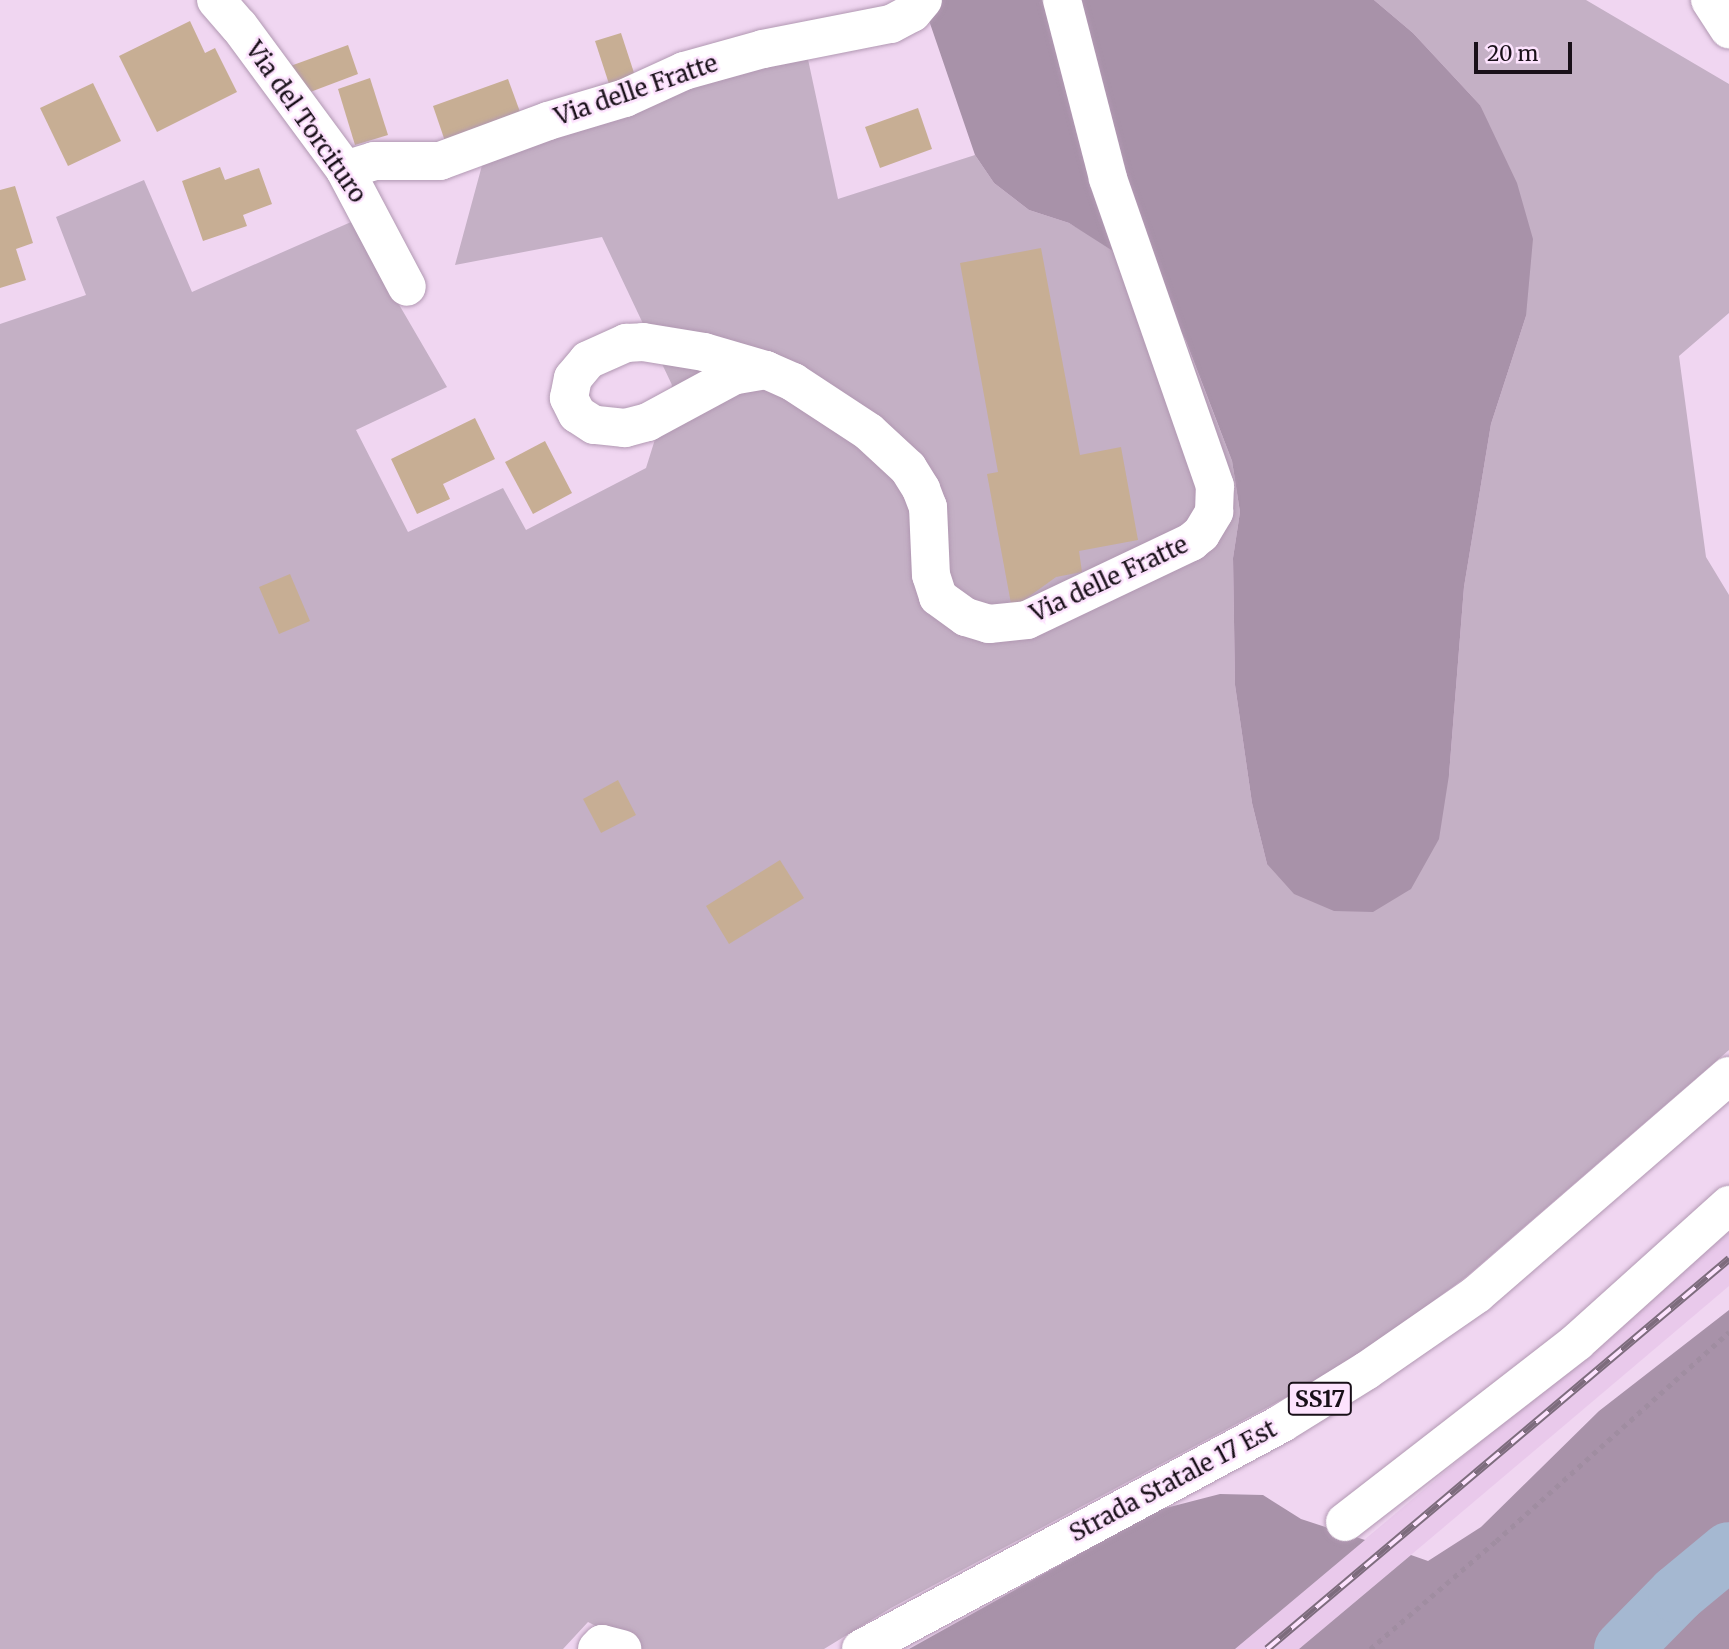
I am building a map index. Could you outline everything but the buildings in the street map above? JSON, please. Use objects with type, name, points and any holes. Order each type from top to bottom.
[{"type":"street","name":"Via del Torcituro","points":[[216,0],[239,26],[345,170],[407,287]]},
{"type":"street","name":"Via delle Fratte","points":[[345,170],[374,161],[440,161],[548,121],[625,98],[684,71],[763,49],[891,24],[912,13],[923,0]]},
{"type":"street","name":"Via delle Fratte","points":[[766,370],[793,382],[869,432],[908,468],[928,507],[933,586],[938,597],[966,617],[989,624],[1027,620],[1191,542],[1201,534],[1214,512],[1215,486],[1108,178],[1062,0]]},
{"type":"street","points":[[1710,0],[1729,29]]},
{"type":"street","name":"Strada Statale 17 Est","points":[[861,1649],[1282,1423],[1366,1371],[1477,1294],[1729,1076]]},
{"type":"street","points":[[1345,1522],[1577,1342],[1729,1205]]},
{"type":"street","points":[[597,1649],[601,1644],[622,1649]]},
{"type":"path","points":[[1370,1649],[1496,1541],[1729,1332]]},
{"type":"shaded area","points":[[922,0],[1374,0],[1413,33],[1480,105],[1517,183],[1533,239],[1526,316],[1491,424],[1464,587],[1449,775],[1439,839],[1411,889],[1373,912],[1334,911],[1294,894],[1267,864],[1252,803],[1235,685],[1233,558],[1240,512],[1232,461],[1186,341],[1161,294],[1127,260],[1069,223],[1029,210],[994,183],[975,155]]},
{"type":"shaded area","points":[[1374,0],[1586,0],[1729,84],[1729,313],[1679,356],[1706,557],[1729,595],[1729,1050],[1466,1277],[1387,1335],[1302,1389],[891,1608],[824,1649],[641,1649],[588,1622],[563,1649],[0,1649],[0,324],[86,295],[56,217],[144,180],[192,292],[351,222],[447,387],[356,430],[408,532],[503,488],[526,530],[646,468],[672,385],[602,237],[455,265],[484,158],[806,50],[838,199],[975,155],[994,183],[1029,210],[1069,223],[1105,244],[1127,260],[1161,294],[1186,342],[1232,461],[1240,512],[1233,558],[1235,685],[1252,803],[1267,864],[1449,775],[1464,587],[1491,424],[1526,316],[1480,105],[1413,33]]},
{"type":"shaded area","points":[[1729,1232],[1729,1286],[1437,1533],[1299,1649],[1235,1649]]},
{"type":"shaded area","points":[[1729,1310],[1729,1649],[1299,1649],[1411,1555],[1428,1561],[1481,1527],[1599,1411]]},
{"type":"shaded area","points":[[1220,1494],[1263,1495],[1301,1519],[1365,1540],[1235,1649],[909,1649],[1158,1510]]},
{"type":"waterway","points":[[1623,1649],[1677,1594],[1729,1551]]},
{"type":"railway","points":[[1267,1649],[1729,1259]]}]
